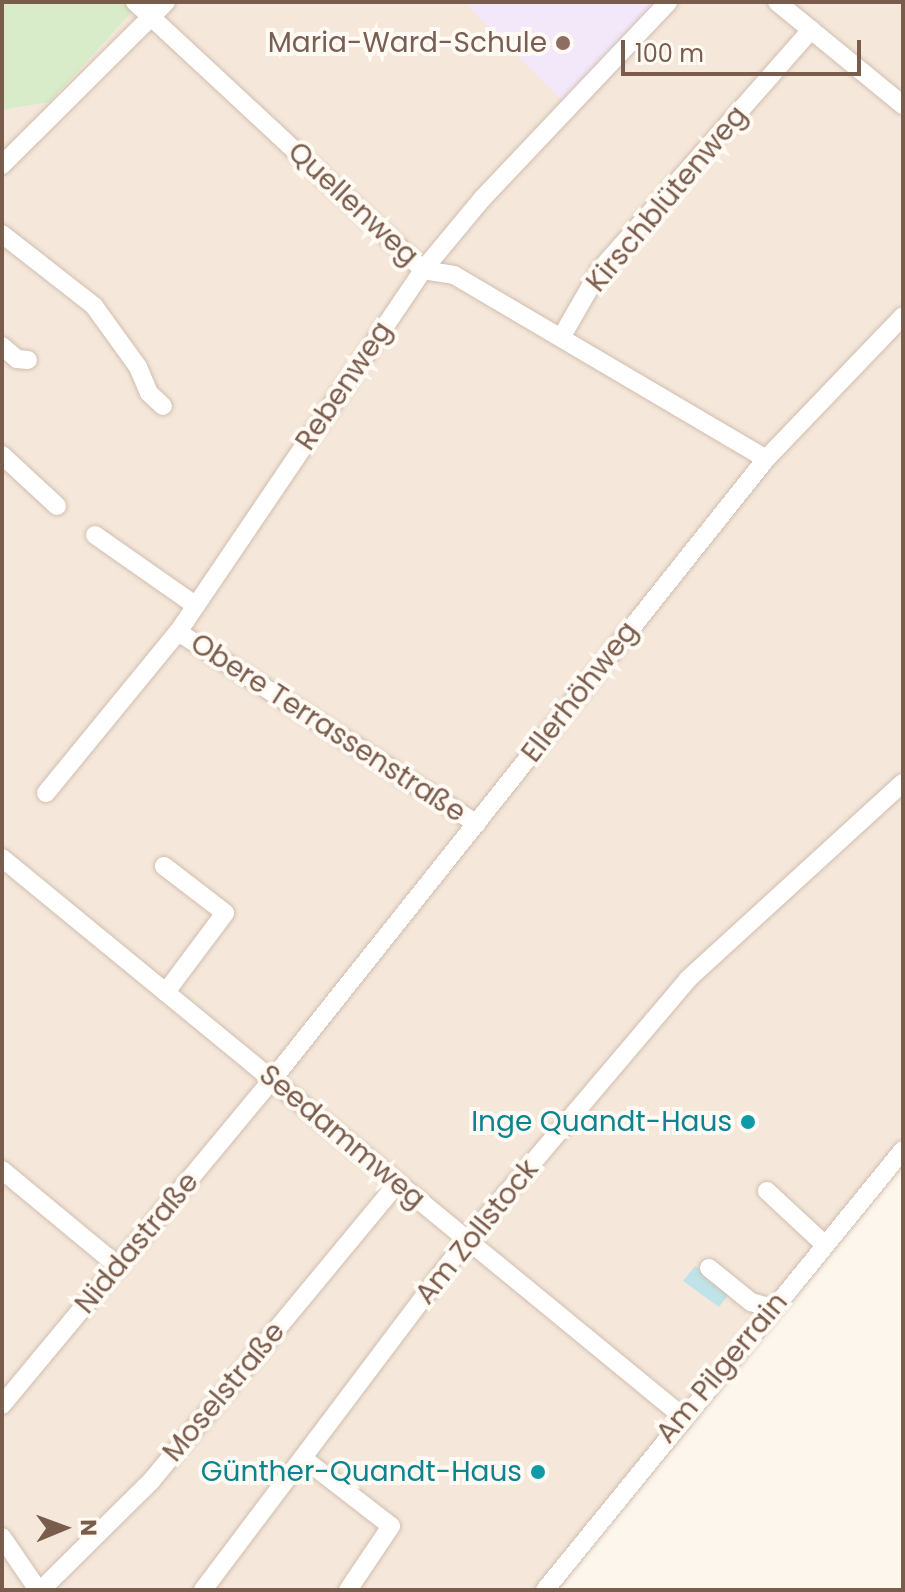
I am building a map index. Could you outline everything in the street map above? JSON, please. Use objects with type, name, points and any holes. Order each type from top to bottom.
[{"type":"street","name":"Quellenweg","points":[[135,2],[423,270],[454,275],[766,459]]},
{"type":"street","points":[[2,165],[166,2]]},
{"type":"street","name":"Rebenweg","points":[[46,793],[178,632],[423,270],[482,199],[668,2]]},
{"type":"street","points":[[777,2],[903,105]]},
{"type":"street","name":"Kirschblütenweg","points":[[562,336],[600,270],[811,30]]},
{"type":"street","points":[[2,234],[94,306],[138,367],[149,393],[163,406]]},
{"type":"street","name":"Ellerhöhweg","points":[[272,1080],[766,459],[900,326]]},
{"type":"street","points":[[2,346],[17,359],[28,360]]},
{"type":"street","points":[[2,455],[57,506]]},
{"type":"street","name":"Obere Terrassenstraße","points":[[95,535],[195,605]]},
{"type":"street","name":"Obere Terrassenstraße","points":[[178,632],[477,824]]},
{"type":"street","name":"Am Zollstock","points":[[203,1590],[467,1240],[688,979],[903,783]]},
{"type":"street","name":"Seedammweg","points":[[2,858],[682,1416]]},
{"type":"street","points":[[164,866],[225,913],[166,992]]},
{"type":"street","name":"Niddastraße","points":[[2,1405],[272,1080]]},
{"type":"street","name":"Am Pilgerrain","points":[[545,1590],[682,1416],[903,1150]]},
{"type":"street","points":[[2,1170],[118,1266]]},
{"type":"street","name":"Moselstraße","points":[[40,1590],[152,1480],[397,1184]]},
{"type":"street","points":[[767,1191],[824,1244]]},
{"type":"street","points":[[709,1268],[751,1302],[772,1308]]},
{"type":"street","points":[[303,1458],[391,1526],[348,1590]]},
{"type":"street","points":[[2,1537],[40,1590]]},
{"type":"shaded area","points":[[141,2],[903,2],[903,1150],[545,1590],[2,1590],[2,110],[50,102]]},
{"type":"shaded area","name":"Maria-Ward-Schule","points":[[464,2],[662,2],[565,103]]},
{"type":"green space","points":[[2,2],[141,2],[50,102],[2,110]]},
{"type":"water","points":[[695,1266],[730,1292],[719,1307],[683,1281]]},
{"type":"place","name":"Maria-Ward-Schule","points":[[563,43]]},
{"type":"place","name":"Inge Quandt-Haus","points":[[748,1122]]},
{"type":"place","name":"Günther-Quandt-Haus","points":[[538,1472]]}]
